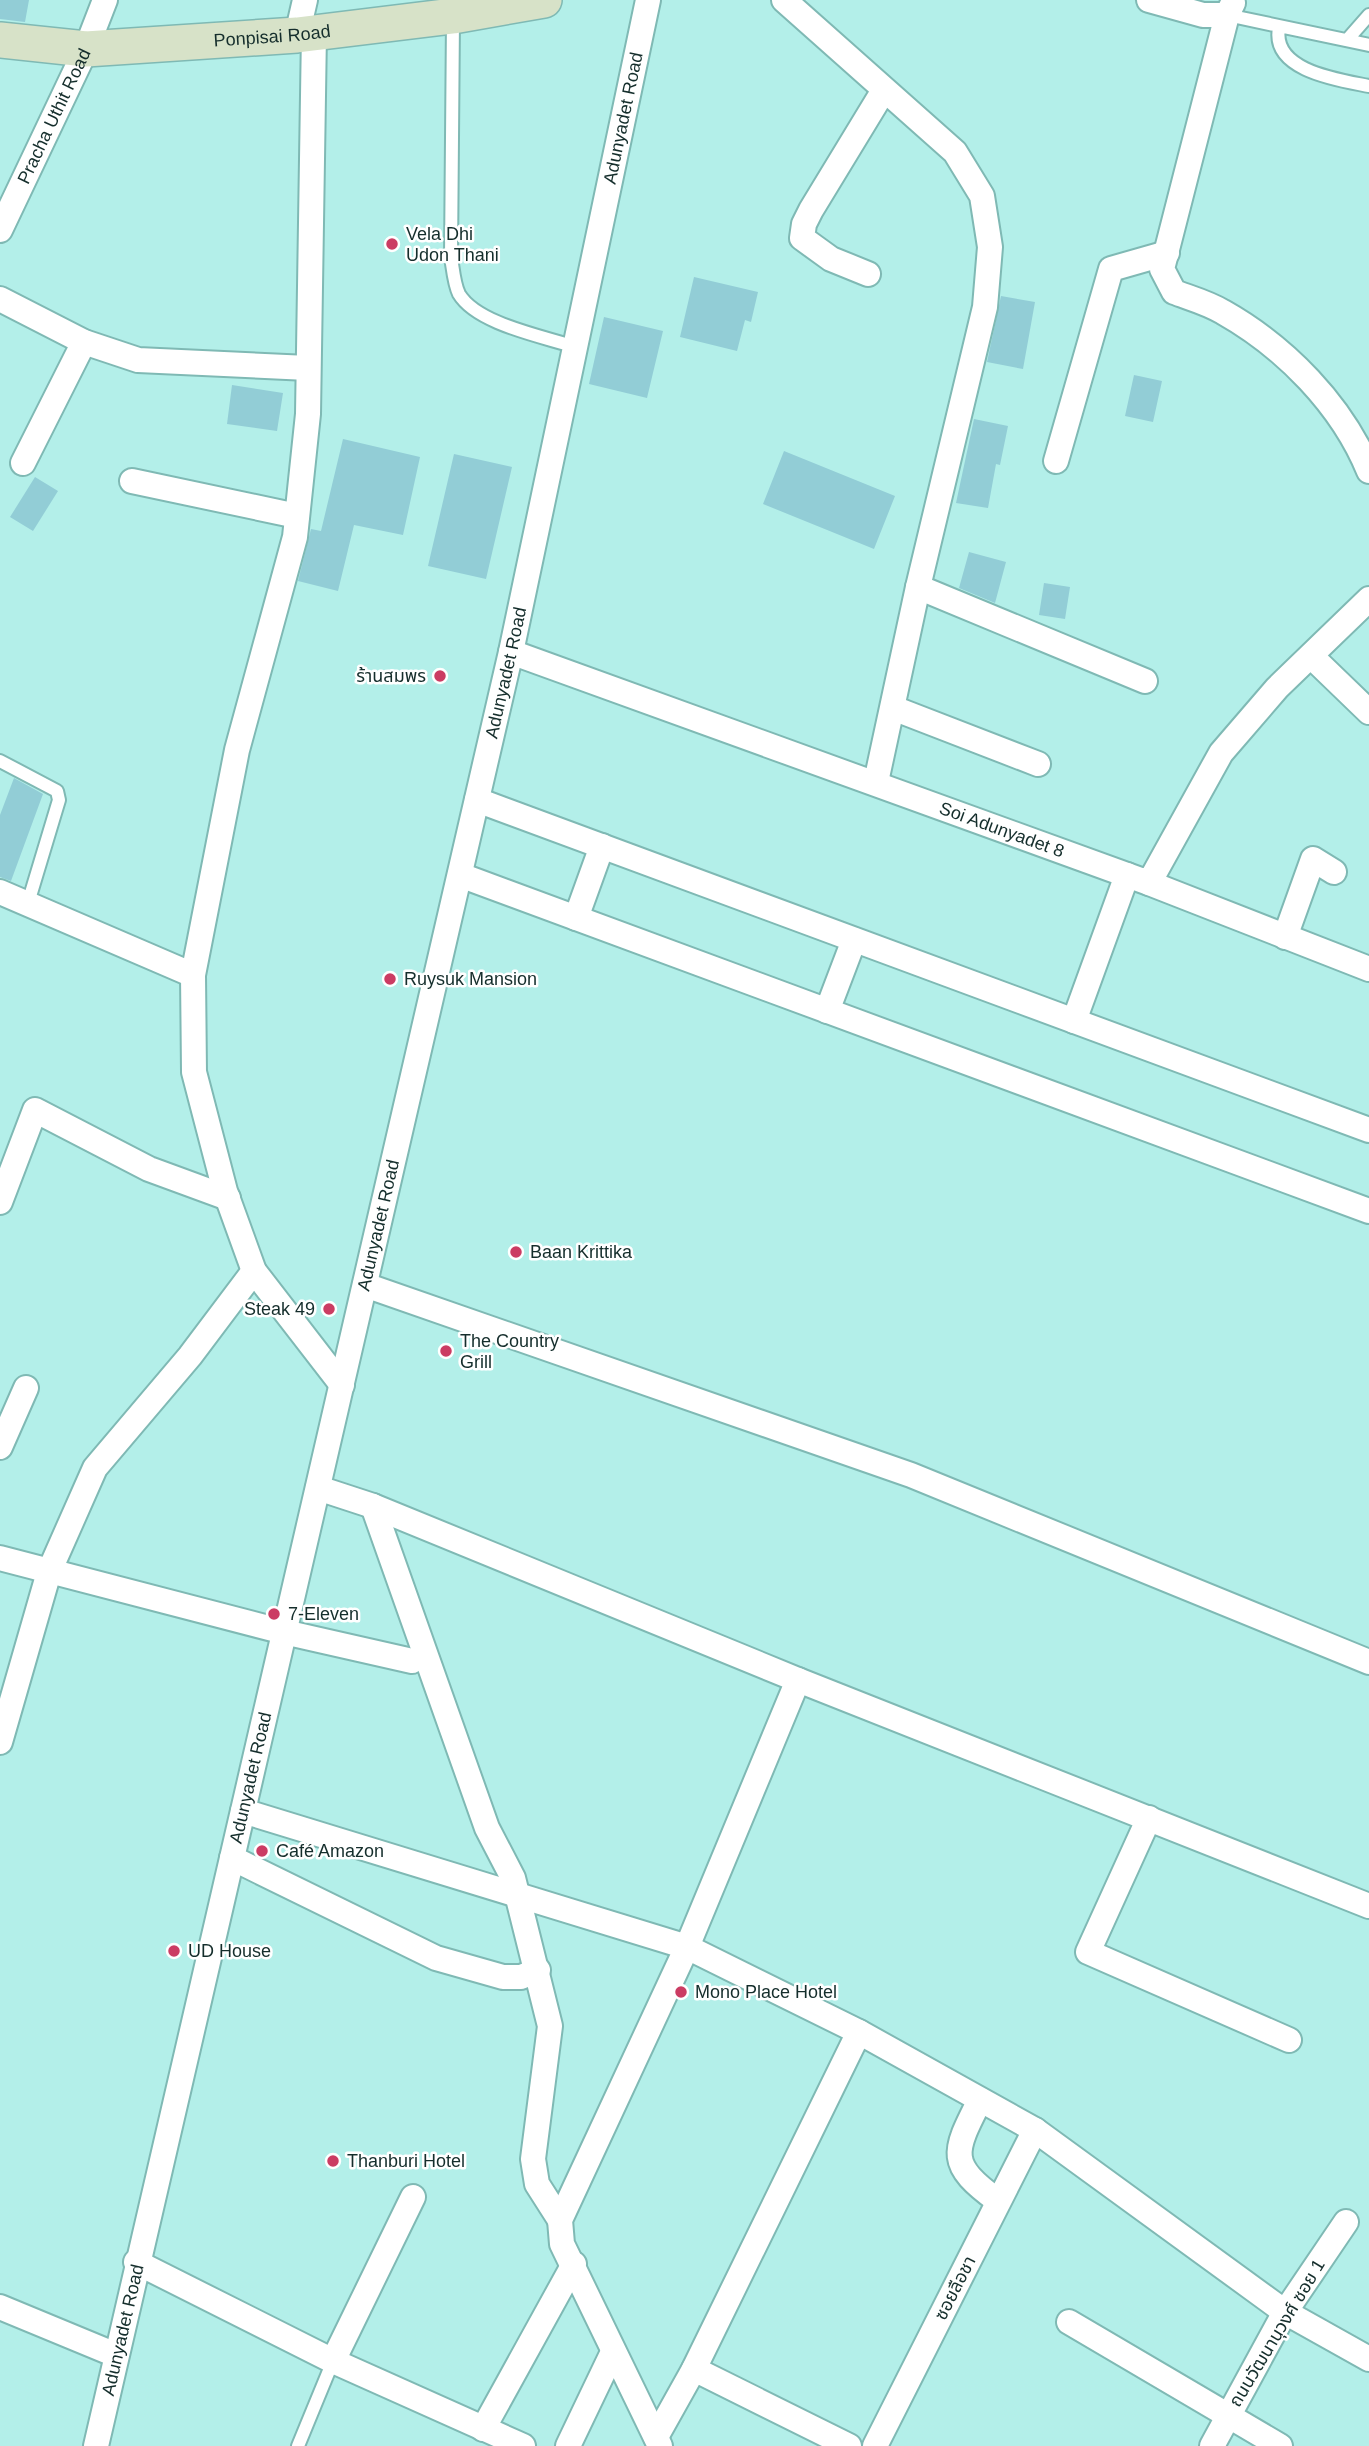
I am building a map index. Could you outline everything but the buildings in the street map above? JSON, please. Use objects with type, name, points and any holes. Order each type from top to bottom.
[{"type":"street","name":"Pracha Uthit Road","points":[[0,230],[86,50],[105,0]]},
{"type":"street","name":"Ponpisai Road","points":[[0,40],[86,50],[305,23],[453,16],[544,0]]},
{"type":"street","name":"Adunyadet Road","points":[[96,2446],[136,2262],[511,652],[648,0]]},
{"type":"street","points":[[784,0],[955,152],[982,196],[990,247],[985,307],[918,587],[876,782]]},
{"type":"street","points":[[1149,0],[1203,15],[1230,7]]},
{"type":"street","points":[[1230,7],[1163,269],[1174,292],[1221,310],[1261,335],[1316,386],[1357,443],[1368,466]]},
{"type":"street","points":[[305,23],[308,414],[295,537],[237,750],[193,975],[194,1072],[228,1198],[254,1271],[342,1385]]},
{"type":"street","points":[[869,274],[818,252],[802,238],[801,231],[884,90]]},
{"type":"street","points":[[1056,461],[1111,269],[1167,253]]},
{"type":"street","points":[[0,299],[84,342],[138,360],[308,368]]},
{"type":"street","points":[[23,463],[84,342]]},
{"type":"street","points":[[132,481],[297,516]]},
{"type":"street","points":[[918,587],[1145,681]]},
{"type":"street","points":[[1074,1021],[1138,879],[1221,753],[1277,688],[1369,599]]},
{"type":"street","name":"Soi Adunyadet 8","points":[[511,652],[1138,879],[1369,970]]},
{"type":"street","points":[[1311,656],[1369,712]]},
{"type":"street","points":[[893,708],[1038,764]]},
{"type":"street","points":[[477,800],[1369,1130]]},
{"type":"street","points":[[576,918],[602,846]]},
{"type":"street","points":[[1285,937],[1312,859],[1334,872]]},
{"type":"street","points":[[460,875],[1369,1211]]},
{"type":"street","points":[[0,892],[193,975]]},
{"type":"street","points":[[827,1011],[854,940]]},
{"type":"street","points":[[0,1202],[35,1110],[149,1169],[228,1198]]},
{"type":"street","points":[[0,1742],[49,1572],[95,1468],[190,1356],[254,1271]]},
{"type":"street","points":[[365,1284],[911,1475],[1369,1662]]},
{"type":"street","points":[[0,1447],[26,1388]]},
{"type":"street","points":[[318,1488],[373,1506],[798,1680],[1369,1906]]},
{"type":"street","points":[[373,1506],[487,1828],[513,1878],[538,1970],[550,2026],[533,2159],[537,2184],[560,2220],[562,2244],[658,2442]]},
{"type":"street","points":[[0,1558],[284,1632],[411,1661]]},
{"type":"street","points":[[560,2220],[687,1947],[798,1680]]},
{"type":"street","points":[[243,1811],[517,1892],[687,1947],[859,2032],[1035,2130],[1285,2312],[1369,2359]]},
{"type":"street","points":[[1149,1818],[1088,1952],[1289,2040]]},
{"type":"street","points":[[232,1858],[436,1958],[503,1977],[522,1977],[538,1970]]},
{"type":"street","points":[[658,2442],[859,2032]]},
{"type":"street","points":[[980,2100],[963,2133],[960,2164],[975,2184],[999,2201]]},
{"type":"street","name":"ซอยลือชา","points":[[875,2446],[1035,2130]]},
{"type":"street","points":[[333,2361],[413,2197]]},
{"type":"street","name":"ถนนวัฒนานุวงศ์ ซอย 1","points":[[1212,2446],[1226,2415],[1285,2312],[1346,2222]]},
{"type":"street","points":[[136,2262],[333,2361],[523,2446]]},
{"type":"street","points":[[483,2428],[574,2264]]},
{"type":"street","points":[[0,2307],[116,2354]]},
{"type":"street","points":[[1069,2322],[1280,2446]]},
{"type":"street","points":[[568,2446],[614,2352]]},
{"type":"street","points":[[694,2368],[849,2446]]},
{"type":"lane","points":[[1230,7],[1279,28],[1369,45]]},
{"type":"lane","points":[[1347,40],[1369,15]]},
{"type":"lane","points":[[453,16],[450,257],[458,291],[467,305],[483,316],[575,346]]},
{"type":"lane","points":[[1279,28],[1279,42],[1289,58],[1305,69],[1369,86]]},
{"type":"lane","points":[[0,761],[57,791],[59,800],[27,903]]},
{"type":"lane","points":[[298,2446],[333,2361]]},
{"type":"place","name":"Vela Dhi Udon Thani","points":[[392,244]]},
{"type":"place","name":"ร้านสมพร","points":[[440,676]]},
{"type":"place","name":"Ruysuk Mansion","points":[[390,979]]},
{"type":"place","name":"Baan Krittika","points":[[516,1252]]},
{"type":"place","name":"Steak 49","points":[[329,1309]]},
{"type":"place","name":"The Country Grill","points":[[446,1351]]},
{"type":"place","name":"7-Eleven","points":[[274,1614]]},
{"type":"place","name":"Café Amazon","points":[[262,1851]]},
{"type":"place","name":"UD House","points":[[174,1951]]},
{"type":"place","name":"Mono Place Hotel","points":[[681,1992]]},
{"type":"place","name":"Thanburi Hotel","points":[[333,2161]]}]
